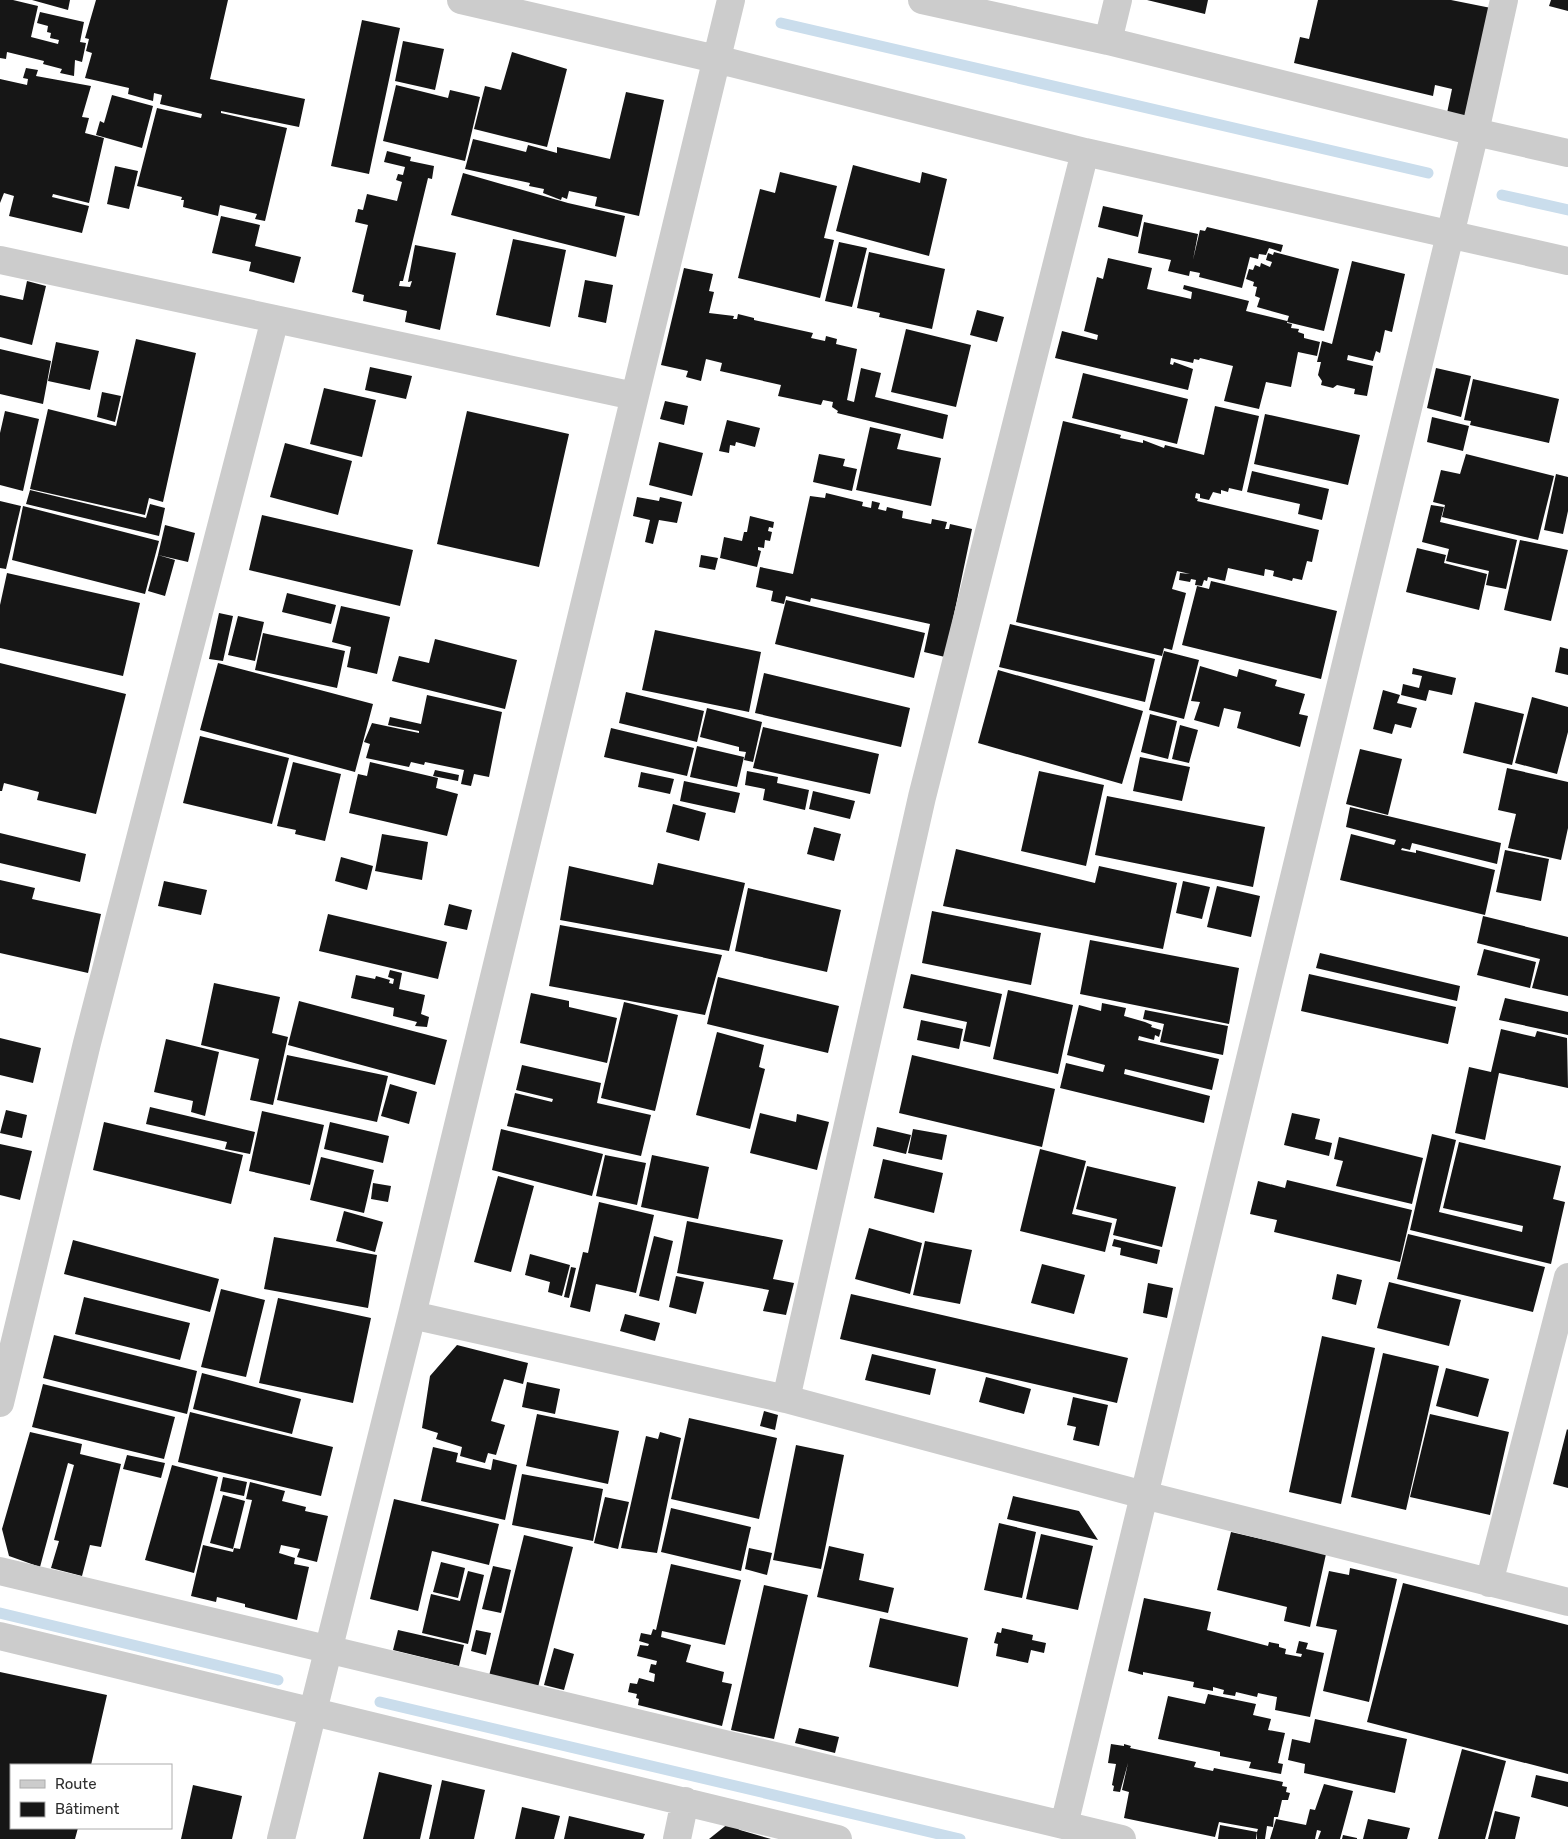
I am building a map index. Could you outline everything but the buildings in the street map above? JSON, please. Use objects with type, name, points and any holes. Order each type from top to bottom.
[{"type":"street","points":[[461,0],[716,59],[1085,152],[1568,261]]},
{"type":"street","points":[[281,1839],[412,1315],[731,0]]},
{"type":"street","points":[[922,0],[1108,41],[1475,132],[1568,152]]},
{"type":"street","points":[[1108,41],[1118,0]]},
{"type":"street","points":[[1064,1825],[1475,132],[1504,0]]},
{"type":"street","points":[[786,1399],[922,797],[1085,152]]},
{"type":"street","points":[[0,260],[634,396]]},
{"type":"street","points":[[0,1403],[87,1043],[275,319]]},
{"type":"street","points":[[1489,1583],[1568,1277]]},
{"type":"street","points":[[412,1315],[786,1399],[1144,1495],[1568,1602]]},
{"type":"street","points":[[0,1571],[328,1651],[1122,1839]]},
{"type":"street","points":[[0,1636],[838,1839]]},
{"type":"street","points":[[676,1839],[685,1801]]},
{"type":"waterway","points":[[781,23],[1428,173]]},
{"type":"waterway","points":[[1502,195],[1568,210]]},
{"type":"waterway","points":[[0,1613],[278,1680]]},
{"type":"waterway","points":[[380,1702],[960,1839]]}]
